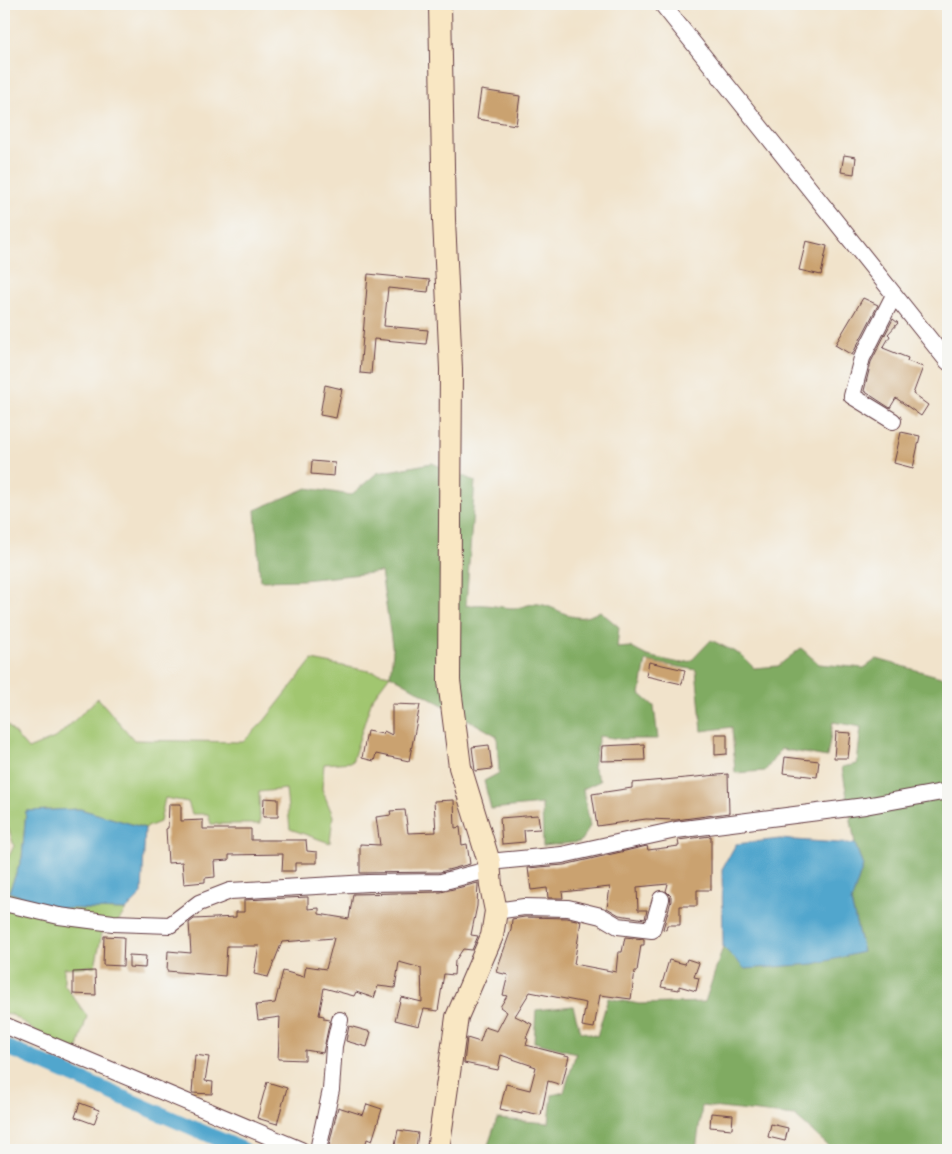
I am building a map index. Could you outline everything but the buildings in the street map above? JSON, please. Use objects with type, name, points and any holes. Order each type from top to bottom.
[{"type":"main road","points":[[438,1150],[458,1017],[492,936],[496,910],[489,862],[460,767],[449,681],[451,369],[444,220],[440,4]]},
{"type":"street","points":[[662,4],[948,362]]},
{"type":"street","points":[[893,421],[852,396],[862,358],[894,295]]},
{"type":"street","points":[[4,903],[59,916],[113,923],[170,925],[199,903],[230,891],[368,882],[442,882],[484,872],[489,862],[562,855],[676,830],[865,806],[948,791]]},
{"type":"street","points":[[496,910],[524,907],[568,908],[601,916],[618,926],[652,930],[661,899]]},
{"type":"street","points":[[318,1150],[331,1090],[334,1046],[340,1020]]},
{"type":"street","points":[[4,1025],[301,1150]]},
{"type":"green space","points":[[432,463],[475,481],[466,606],[479,605],[516,608],[539,604],[575,617],[591,615],[600,611],[619,627],[617,648],[630,647],[647,656],[680,663],[691,661],[711,640],[741,655],[754,668],[778,666],[801,648],[819,664],[864,668],[877,659],[948,679],[948,1150],[833,1150],[795,1116],[702,1106],[696,1150],[489,1150],[488,1145],[497,1119],[549,1123],[552,1095],[564,1092],[576,1053],[534,1042],[536,1010],[573,1006],[580,1031],[597,1036],[608,998],[639,1004],[705,1002],[723,947],[745,969],[863,952],[851,902],[863,866],[855,844],[842,767],[857,764],[861,727],[833,722],[827,757],[781,749],[765,771],[735,773],[732,727],[702,731],[696,670],[646,661],[640,694],[654,706],[658,739],[620,739],[599,736],[593,767],[600,781],[583,789],[590,826],[580,842],[543,846],[542,804],[491,809],[484,781],[499,773],[497,736],[390,675],[393,652],[381,572],[303,580],[260,581],[255,510],[307,488],[351,495],[377,473]]},
{"type":"green space","points":[[312,660],[390,675],[372,699],[352,762],[324,764],[322,789],[333,816],[330,843],[290,829],[286,789],[259,792],[260,824],[211,824],[208,814],[192,814],[188,802],[165,798],[160,822],[145,828],[80,809],[26,811],[22,858],[9,892],[52,908],[126,910],[112,930],[102,933],[95,966],[64,968],[64,984],[87,1016],[77,1051],[49,1041],[11,1014],[4,1013],[4,866],[14,846],[8,827],[4,829],[4,721],[28,749],[57,737],[98,698],[134,740],[243,742],[265,720]]},
{"type":"water","points":[[80,809],[145,828],[142,894],[126,910],[52,908],[9,892],[22,858],[26,811]]},
{"type":"water","points":[[780,839],[855,844],[863,866],[851,902],[863,952],[814,964],[745,969],[723,947],[722,869],[736,844]]},
{"type":"waterway","points":[[4,1046],[244,1150]]}]
